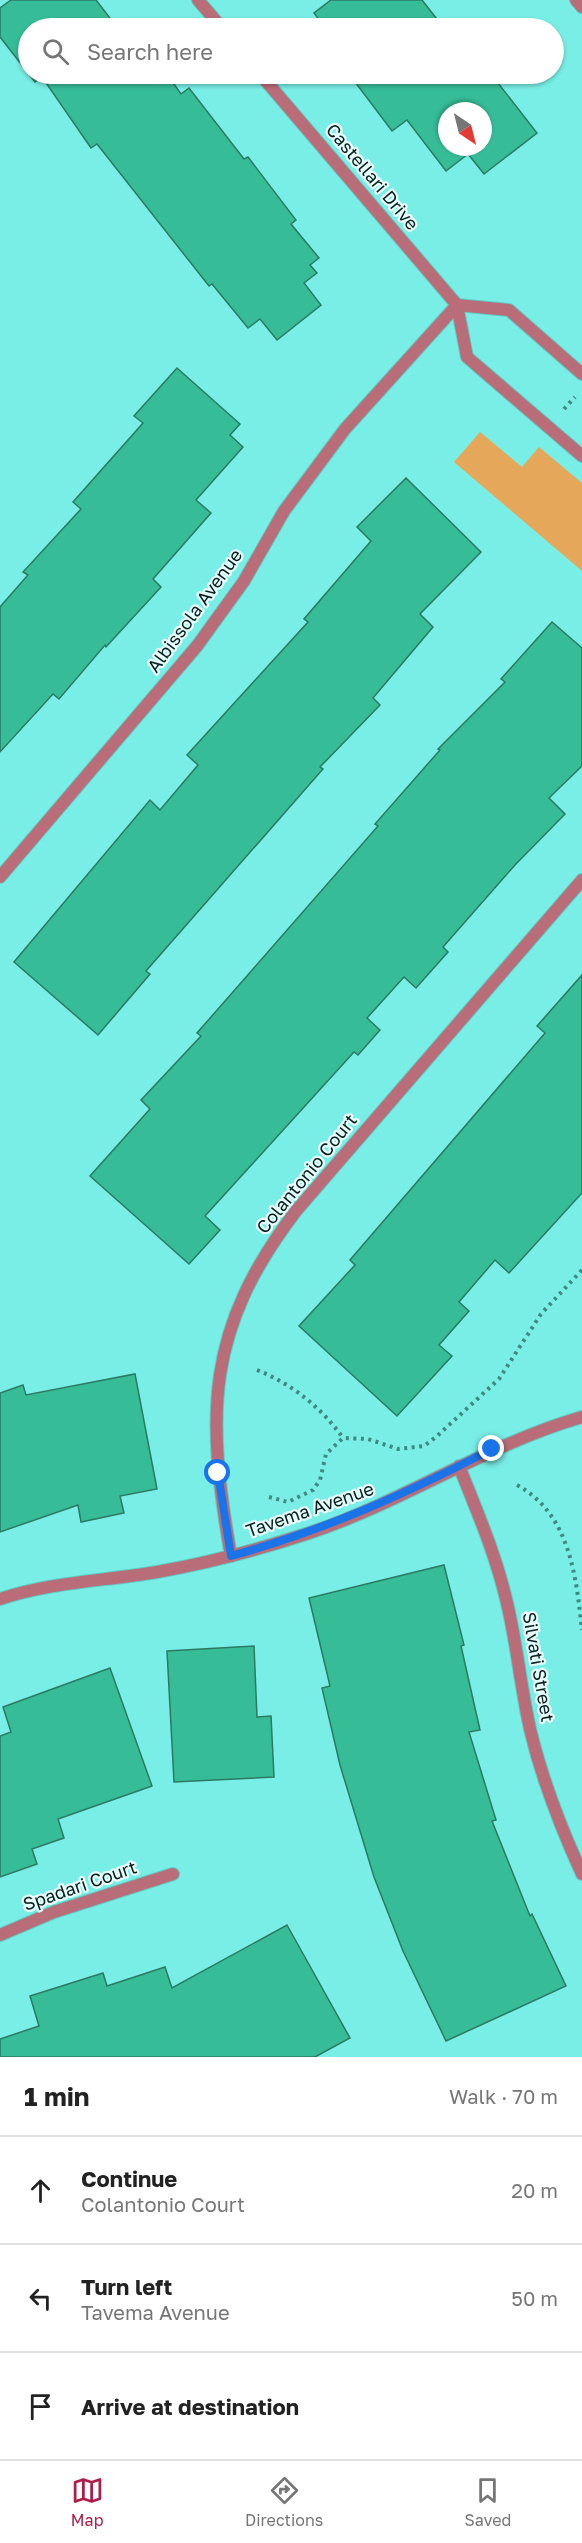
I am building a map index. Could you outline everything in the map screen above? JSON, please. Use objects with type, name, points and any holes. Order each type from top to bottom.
[{"type":"street","points":[[198,0],[213,18]]},
{"type":"street","points":[[576,0],[582,6]]},
{"type":"street","name":"Castellari Drive","points":[[269,84],[457,305],[467,357],[580,451]]},
{"type":"street","points":[[457,305],[509,310],[582,374]]},
{"type":"street","name":"Albissola Avenue","points":[[0,878],[197,646],[244,581],[284,512],[345,429],[457,305]]},
{"type":"street","name":"Colantonio Court","points":[[231,1556],[218,1473],[215,1408],[225,1346],[246,1288],[278,1234],[296,1211],[582,880]]},
{"type":"street","name":"Tavema Avenue","points":[[0,1599],[51,1586],[154,1572],[231,1556],[342,1521],[525,1435],[582,1417]]},
{"type":"street","name":"Silvati Street","points":[[459,1466],[485,1531],[506,1596],[524,1700],[541,1769],[552,1803],[582,1874]]},
{"type":"street","name":"Spadari Court","points":[[0,1935],[54,1912],[173,1874]]},
{"type":"path","points":[[562,412],[577,394]]},
{"type":"path","points":[[269,1497],[288,1502],[313,1490],[320,1480],[326,1454],[343,1438],[368,1438],[398,1449],[411,1449],[430,1441],[499,1379],[541,1314],[582,1270]]},
{"type":"path","points":[[257,1370],[278,1378],[299,1392],[318,1408],[343,1438]]},
{"type":"path","points":[[517,1485],[543,1503],[555,1519],[565,1540],[573,1568],[582,1630]]},
{"type":"shaded area","points":[[480,432],[522,467],[539,447],[582,483],[582,571],[454,462]]},
{"type":"building","points":[[11,0],[96,0],[110,18],[18,18],[18,60],[0,37],[0,8]]},
{"type":"building","points":[[331,0],[422,0],[436,18],[318,18],[314,13]]},
{"type":"building","points":[[47,84],[174,84],[181,94],[189,88],[244,159],[248,157],[296,220],[291,224],[319,258],[310,265],[317,273],[304,283],[321,305],[277,340],[260,319],[248,328],[212,284],[209,286],[97,144],[91,148]]},
{"type":"building","points":[[357,84],[499,84],[537,133],[484,174],[470,156],[492,156],[492,102],[438,102],[438,156],[465,156],[446,171],[407,120],[392,131]]},
{"type":"building","points":[[177,368],[240,424],[230,435],[243,447],[196,500],[211,513],[153,579],[161,587],[106,647],[105,645],[59,699],[53,694],[0,752],[0,607],[28,575],[23,572],[81,509],[73,502],[143,423],[134,416]]},
{"type":"building","points":[[406,478],[481,552],[420,614],[433,627],[373,698],[380,705],[320,767],[323,769],[146,971],[150,974],[98,1035],[14,962],[150,800],[160,810],[198,765],[187,755],[308,622],[304,619],[371,541],[357,527]]},
{"type":"building","points":[[552,622],[582,648],[582,766],[549,798],[565,814],[515,865],[443,947],[448,952],[416,988],[404,977],[367,1018],[380,1030],[358,1055],[354,1052],[205,1216],[220,1230],[189,1264],[90,1176],[150,1109],[141,1100],[201,1036],[197,1033],[378,826],[375,824],[440,750],[438,749],[505,682],[501,679]]},
{"type":"building","points":[[582,975],[582,1193],[509,1273],[495,1260],[459,1302],[469,1311],[439,1345],[452,1356],[397,1416],[299,1326],[355,1265],[350,1260],[545,1033],[537,1026]]},
{"type":"building","points":[[135,1374],[157,1489],[120,1496],[124,1513],[81,1522],[78,1505],[0,1532],[0,1393],[23,1385],[26,1395]]},
{"type":"building","points":[[444,1565],[464,1645],[461,1646],[480,1730],[469,1732],[496,1820],[492,1821],[530,1916],[532,1914],[566,1986],[446,2041],[403,1951],[374,1877],[340,1765],[322,1688],[330,1686],[309,1598]]},
{"type":"building","points":[[254,1646],[257,1717],[271,1716],[274,1777],[174,1782],[167,1651]]},
{"type":"building","points":[[110,1668],[152,1786],[58,1819],[64,1838],[32,1849],[37,1864],[0,1877],[0,1736],[11,1732],[3,1707]]},
{"type":"building","points":[[287,1925],[350,2038],[315,2057],[0,2057],[0,2039],[39,2026],[30,1996],[103,1973],[107,1986],[165,1967],[172,1988]]},
{"type":"route","points":[[218,1473],[231,1556],[342,1521],[419,1487],[492,1449]]}]
